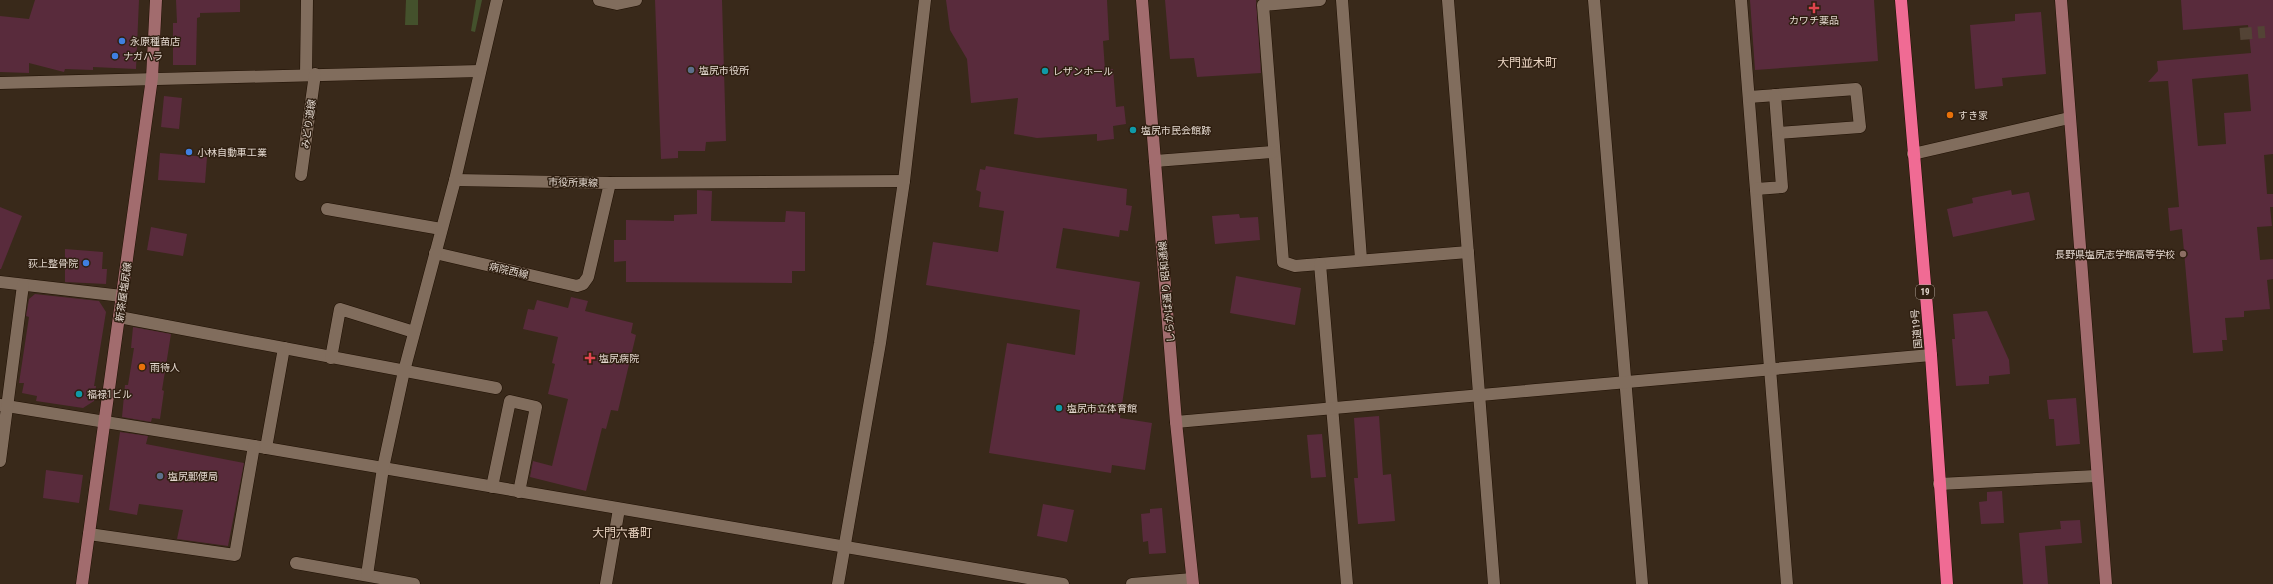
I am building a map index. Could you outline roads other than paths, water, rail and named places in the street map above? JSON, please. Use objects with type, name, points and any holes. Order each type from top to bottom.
[{"type":"highway","name":"国道19号","points":[[1901,0],[1931,355],[1947,584]]},
{"type":"street","name":"新茶屋塩尻線","points":[[82,584],[152,78],[156,0]]},
{"type":"street","name":"みどり道線","points":[[301,175],[310,74],[307,0]]},
{"type":"street","points":[[367,575],[383,468],[404,372],[455,180],[497,0]]},
{"type":"street","points":[[599,0],[617,4],[636,0]]},
{"type":"street","points":[[838,584],[880,343],[904,180],[924,0]]},
{"type":"street","name":"しらかば通り 昭和通線","points":[[1142,0],[1176,422],[1192,582]]},
{"type":"street","points":[[1320,0],[1263,5],[1275,144],[1273,152],[1283,262],[1295,266],[1361,259],[1468,252]]},
{"type":"street","points":[[1342,0],[1361,259]]},
{"type":"street","points":[[1448,0],[1494,584]]},
{"type":"street","points":[[1594,0],[1627,382],[1642,584]]},
{"type":"street","points":[[1741,0],[1787,584]]},
{"type":"street","points":[[2061,0],[2096,476],[2106,584]]},
{"type":"street","points":[[0,83],[480,70]]},
{"type":"street","points":[[1749,97],[1856,88],[1860,127],[1778,133]]},
{"type":"street","points":[[1756,189],[1782,187],[1775,95]]},
{"type":"street","points":[[1913,154],[2069,118]]},
{"type":"street","points":[[1155,161],[1273,152]]},
{"type":"street","name":"市役所東線","points":[[455,180],[610,182],[588,277],[583,284]]},
{"type":"street","points":[[610,182],[904,180]]},
{"type":"street","points":[[327,209],[441,229]]},
{"type":"street","name":"病院西線","points":[[435,253],[577,286],[583,284]]},
{"type":"street","points":[[1320,264],[1346,584]]},
{"type":"street","points":[[0,282],[122,296]]},
{"type":"street","points":[[0,461],[4,406],[23,285]]},
{"type":"street","points":[[331,358],[340,309],[414,332]]},
{"type":"street","points":[[119,317],[404,372],[496,388]]},
{"type":"street","points":[[266,448],[284,348]]},
{"type":"street","points":[[1176,422],[1931,355]]},
{"type":"street","points":[[492,487],[510,401],[536,407],[519,492]]},
{"type":"street","points":[[4,406],[266,448],[844,548],[1063,584]]},
{"type":"street","points":[[89,534],[235,555],[254,446]]},
{"type":"street","points":[[1939,484],[2096,476]]},
{"type":"street","points":[[606,584],[620,509]]},
{"type":"street","points":[[296,563],[414,584]]},
{"type":"street","points":[[1132,584],[1192,582]]},
{"type":"tunnel","points":[[2240,34],[2265,32]]},
{"type":"place","name":"カワチ薬品","points":[[1814,8]]},
{"type":"place","name":"永原種苗店","points":[[122,41]]},
{"type":"place","name":"ナガハラ","points":[[115,56]]},
{"type":"place","name":"塩尻市役所","points":[[691,70]]},
{"type":"place","name":"レザンホール","points":[[1045,71]]},
{"type":"place","name":"すき家","points":[[1950,115]]},
{"type":"place","name":"塩尻市民会館跡","points":[[1133,130]]},
{"type":"place","name":"小林自動車工業","points":[[189,152]]},
{"type":"place","name":"長野県塩尻志学館高等学校","points":[[2183,254]]},
{"type":"place","name":"荻上整骨院","points":[[86,263]]},
{"type":"place","name":"塩尻病院","points":[[590,358]]},
{"type":"place","name":"雨待人","points":[[142,367]]},
{"type":"place","name":"福禄1ビル","points":[[79,394]]},
{"type":"place","name":"塩尻市立体育館","points":[[1059,408]]},
{"type":"place","name":"塩尻郵便局","points":[[160,476]]},
{"type":"district","name":"大門並木町","points":[[1527,63]]},
{"type":"district","name":"大門六番町","points":[[622,533]]}]
